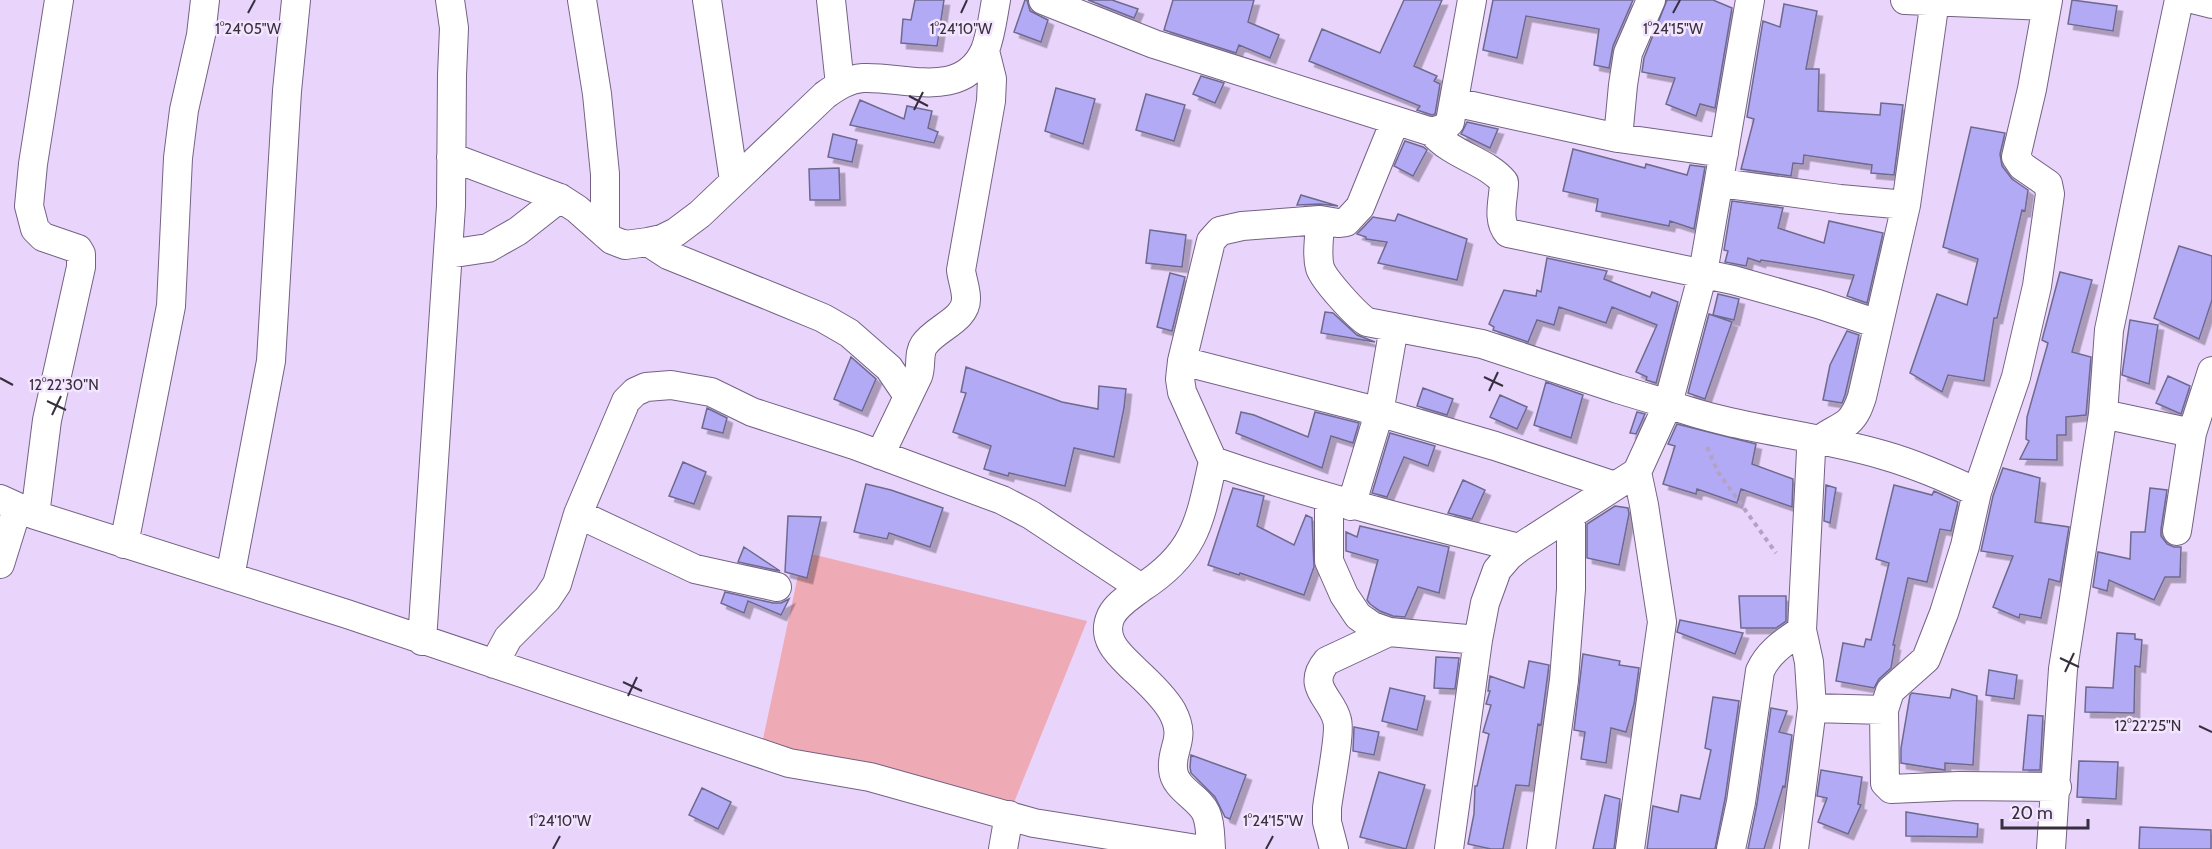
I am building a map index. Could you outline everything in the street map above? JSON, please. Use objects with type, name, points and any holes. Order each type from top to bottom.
[{"type":"street","points":[[0,564],[47,420],[81,267],[81,254],[78,249],[43,237],[35,229],[29,206],[33,164],[59,0]]},
{"type":"street","points":[[124,544],[171,306],[178,158],[184,110],[201,35],[205,0]]},
{"type":"street","points":[[230,577],[271,360],[296,0]]},
{"type":"street","points":[[422,641],[451,206],[454,28],[450,0]]},
{"type":"street","points":[[582,0],[597,94],[604,163],[605,234]]},
{"type":"street","points":[[707,0],[734,181]]},
{"type":"street","points":[[831,0],[840,85]]},
{"type":"street","points":[[451,157],[560,198],[577,209],[612,240],[625,245],[662,239],[676,232],[700,214],[825,95],[840,85],[862,78],[948,82],[969,72],[985,51],[996,0]]},
{"type":"street","points":[[1043,0],[1154,44],[1432,132],[1442,144],[1480,164],[1504,182],[1501,220],[1508,233],[1703,273],[1771,290],[1878,324]]},
{"type":"street","points":[[1432,132],[1444,128],[1450,122],[1472,0]]},
{"type":"street","points":[[1618,138],[1628,53],[1651,0]]},
{"type":"street","points":[[1449,849],[1478,640],[1491,584],[1497,570],[1519,548],[1626,479],[1680,408],[1750,0]]},
{"type":"street","points":[[1905,0],[2047,3],[2032,89],[2016,157],[2022,166],[2048,184],[2050,194],[2037,286],[2016,377],[1977,492],[1965,546],[1930,653],[1918,668],[1890,691],[1884,710],[1885,783],[1891,789],[1959,786],[2057,787]]},
{"type":"street","points":[[2051,849],[2057,787],[2063,669],[2103,414],[2109,330],[2179,0]]},
{"type":"street","points":[[2196,0],[2212,4]]},
{"type":"street","points":[[1794,849],[1812,708],[1809,662],[1802,630],[1811,451],[1818,440],[1849,421],[1856,412],[1862,397],[1906,205],[1935,1]]},
{"type":"street","points":[[880,455],[921,368],[922,348],[935,331],[960,314],[965,305],[966,297],[961,270],[991,101],[992,79],[985,51]]},
{"type":"street","points":[[1454,102],[1618,138],[1724,153]]},
{"type":"street","points":[[1211,849],[1210,827],[1206,811],[1176,780],[1173,770],[1179,743],[1178,729],[1172,711],[1113,647],[1108,632],[1111,616],[1141,588],[1158,577],[1185,550],[1201,517],[1213,461],[1182,392],[1180,379],[1182,361],[1211,241],[1220,231],[1242,226],[1320,220],[1346,222],[1360,207],[1395,121]]},
{"type":"street","points":[[1720,183],[1906,205]]},
{"type":"street","points":[[448,254],[488,248],[518,231],[560,198]]},
{"type":"street","points":[[1320,220],[1320,267],[1324,276],[1359,317],[1375,324],[1482,344],[1606,386],[1721,421],[1818,440],[1897,460],[1930,471],[1977,492]]},
{"type":"street","points":[[648,242],[668,255],[777,298],[823,318],[849,333],[889,368],[908,396]]},
{"type":"street","points":[[1394,327],[1379,413],[1340,502],[1329,561],[1335,579],[1358,616],[1372,626],[1389,632],[1478,640]]},
{"type":"street","points":[[1182,361],[1626,479],[1644,505],[1662,622],[1630,849]]},
{"type":"street","points":[[2177,531],[2192,433],[2212,371]]},
{"type":"street","points":[[494,663],[508,638],[547,600],[557,585],[578,514],[626,401],[635,392],[646,387],[671,385],[711,392],[752,412],[968,486],[1031,515],[1141,588]]},
{"type":"street","points":[[2103,414],[2192,433]]},
{"type":"street","points":[[1213,461],[1340,502],[1519,548]]},
{"type":"street","points":[[17,507],[124,544],[347,614],[789,762],[870,777],[1034,823],[1197,849]]},
{"type":"street","points":[[578,514],[695,569],[777,587]]},
{"type":"street","points":[[1540,849],[1564,680],[1571,589],[1571,515]]},
{"type":"street","points":[[1731,849],[1741,802],[1760,671],[1766,659],[1776,648],[1802,630]]},
{"type":"street","points":[[1334,849],[1327,822],[1327,808],[1338,721],[1322,696],[1319,681],[1321,669],[1327,661],[1389,632]]},
{"type":"street","points":[[1812,708],[1884,710]]},
{"type":"street","points":[[1003,849],[1009,816]]},
{"type":"path","points":[[1680,408],[1718,472],[1777,554]]},
{"type":"shaded area","points":[[803,552],[1087,621],[1009,815],[760,753]]},
{"type":"building","points":[[915,0],[944,0],[937,46],[901,43],[903,19],[911,20]]},
{"type":"building","points":[[1025,0],[1027,0],[1030,11],[1048,20],[1041,42],[1014,32]]},
{"type":"building","points":[[1088,0],[1112,0],[1138,9],[1134,18]]},
{"type":"building","points":[[1173,0],[1254,0],[1248,22],[1279,35],[1270,58],[1239,45],[1236,53],[1164,30]]},
{"type":"building","points":[[1404,0],[1442,0],[1414,66],[1437,76],[1434,81],[1440,84],[1435,114],[1432,115],[1417,110],[1420,106],[1309,61],[1322,29],[1380,53]]},
{"type":"building","points":[[1493,0],[1633,0],[1613,46],[1609,68],[1594,65],[1599,29],[1526,16],[1517,58],[1483,50]]},
{"type":"building","points":[[1667,0],[1713,0],[1732,8],[1715,108],[1700,104],[1696,116],[1666,104],[1675,78],[1642,72],[1644,58]]},
{"type":"building","points":[[2072,0],[2117,6],[2113,31],[2068,24]]},
{"type":"building","points":[[1784,4],[1817,11],[1806,69],[1819,69],[1818,111],[1880,115],[1881,103],[1903,105],[1894,175],[1871,173],[1872,165],[1804,155],[1803,164],[1793,163],[1791,176],[1741,169],[1754,119],[1747,117],[1763,21],[1780,27]]},
{"type":"building","points":[[1201,76],[1224,83],[1215,103],[1193,94]]},
{"type":"building","points":[[1056,88],[1095,99],[1083,144],[1045,131]]},
{"type":"building","points":[[1146,94],[1185,105],[1174,141],[1136,130]]},
{"type":"building","points":[[860,100],[904,119],[907,106],[932,111],[928,128],[938,132],[934,143],[850,125]]},
{"type":"building","points":[[1467,122],[1498,129],[1490,148],[1461,134]]},
{"type":"building","points":[[1971,127],[2005,133],[2000,154],[2002,166],[2012,179],[2028,190],[2025,211],[2022,210],[1997,318],[1994,318],[1984,381],[1948,375],[1942,392],[1910,373],[1937,294],[1967,305],[1978,259],[1943,247]]},
{"type":"building","points":[[833,134],[857,140],[852,162],[828,157]]},
{"type":"building","points":[[1405,141],[1427,150],[1413,176],[1394,166]]},
{"type":"building","points":[[1573,149],[1645,168],[1646,164],[1687,175],[1690,165],[1705,167],[1694,229],[1670,221],[1669,226],[1596,211],[1598,199],[1563,191]]},
{"type":"building","points":[[839,168],[840,200],[810,200],[809,169]]},
{"type":"building","points":[[1301,195],[1338,206],[1297,205]]},
{"type":"building","points":[[1732,201],[1783,208],[1778,228],[1824,243],[1829,221],[1883,233],[1867,303],[1847,296],[1854,275],[1761,260],[1760,262],[1748,258],[1746,266],[1725,262],[1728,251],[1724,250]]},
{"type":"building","points":[[1398,214],[1467,239],[1457,280],[1378,263],[1387,242],[1366,239],[1357,234],[1373,217],[1395,221]]},
{"type":"building","points":[[1150,230],[1186,235],[1182,267],[1146,263]]},
{"type":"building","points":[[2179,246],[2212,256],[2212,300],[2199,339],[2154,318]]},
{"type":"building","points":[[1547,258],[1607,271],[1604,279],[1650,297],[1652,292],[1678,302],[1656,383],[1646,380],[1647,377],[1636,372],[1657,325],[1612,307],[1606,323],[1559,307],[1554,325],[1537,320],[1528,342],[1493,330],[1494,327],[1489,324],[1504,290],[1536,296],[1537,290],[1541,292]]},
{"type":"building","points":[[2060,272],[2092,280],[2072,352],[2091,357],[2086,415],[2066,417],[2066,435],[2057,435],[2057,460],[2020,459],[2029,441],[2026,439],[2027,417],[2048,343],[2042,340]]},
{"type":"building","points":[[1170,273],[1185,277],[1172,331],[1157,327]]},
{"type":"building","points":[[1718,294],[1739,299],[1734,320],[1713,315]]},
{"type":"building","points":[[1325,312],[1333,313],[1357,335],[1375,342],[1321,333]]},
{"type":"building","points":[[1709,314],[1732,322],[1705,399],[1688,393]]},
{"type":"building","points":[[2130,320],[2158,325],[2149,384],[2122,375]]},
{"type":"building","points":[[1847,331],[1859,335],[1845,395],[1842,403],[1823,400],[1830,365]]},
{"type":"building","points":[[851,357],[876,379],[862,411],[834,399]]},
{"type":"building","points":[[966,367],[1062,402],[1098,409],[1099,386],[1126,389],[1114,457],[1074,448],[1065,486],[1009,473],[1008,476],[984,469],[991,446],[953,432],[966,393],[961,392]]},
{"type":"building","points":[[2168,376],[2190,386],[2181,414],[2156,403]]},
{"type":"building","points":[[1546,382],[1583,395],[1571,438],[1534,425]]},
{"type":"building","points":[[1423,388],[1453,399],[1447,415],[1417,406]]},
{"type":"building","points":[[1500,395],[1527,407],[1517,429],[1490,417]]},
{"type":"building","points":[[707,408],[727,418],[723,433],[702,428]]},
{"type":"building","points":[[1241,412],[1308,437],[1315,412],[1359,423],[1353,443],[1331,436],[1322,468],[1236,433]]},
{"type":"building","points":[[1637,412],[1645,414],[1636,434],[1630,433]]},
{"type":"building","points":[[1677,424],[1756,444],[1752,464],[1793,479],[1792,507],[1741,489],[1737,503],[1697,489],[1696,494],[1663,484],[1675,446],[1668,444]]},
{"type":"building","points":[[1390,433],[1435,446],[1428,466],[1404,457],[1387,497],[1372,493]]},
{"type":"building","points":[[683,462],[706,472],[694,504],[669,496]]},
{"type":"building","points":[[2003,468],[2040,478],[2035,522],[2069,527],[2060,582],[2049,579],[2041,618],[2020,614],[2019,618],[1993,607],[2013,556],[1981,551],[1993,496]]},
{"type":"building","points":[[1463,480],[1485,490],[1472,519],[1448,513]]},
{"type":"building","points":[[866,484],[943,508],[930,547],[889,533],[887,539],[854,532]]},
{"type":"building","points":[[1826,485],[1836,488],[1830,523],[1824,521]]},
{"type":"building","points":[[1894,485],[1932,495],[1934,491],[1958,502],[1951,531],[1940,529],[1927,582],[1908,578],[1893,645],[1895,645],[1891,668],[1879,679],[1874,688],[1836,681],[1843,643],[1864,647],[1866,639],[1871,640],[1889,563],[1876,559]]},
{"type":"building","points":[[1233,488],[1264,496],[1257,526],[1294,545],[1306,515],[1312,518],[1314,567],[1304,595],[1240,573],[1239,575],[1208,565]]},
{"type":"building","points":[[2150,488],[2167,490],[2161,536],[2167,544],[2181,547],[2180,577],[2165,577],[2154,600],[2109,580],[2107,591],[2093,587],[2098,552],[2130,559],[2131,532],[2145,532]]},
{"type":"building","points":[[1615,506],[1628,508],[1629,514],[1619,565],[1587,558],[1587,524]]},
{"type":"building","points":[[788,516],[821,517],[807,578],[785,572]]},
{"type":"building","points":[[1360,526],[1449,547],[1439,593],[1418,587],[1405,617],[1393,616],[1370,604],[1367,600],[1378,560],[1346,551],[1346,532],[1357,537]]},
{"type":"building","points":[[744,547],[780,571],[738,562]]},
{"type":"building","points":[[725,592],[773,603],[781,603],[789,599],[781,615],[748,601],[744,613],[721,603]]},
{"type":"building","points":[[1739,596],[1786,596],[1786,621],[1776,628],[1741,628]]},
{"type":"building","points":[[1680,620],[1743,633],[1735,654],[1677,632]]},
{"type":"building","points":[[2117,633],[2135,634],[2135,639],[2142,640],[2140,667],[2135,666],[2134,713],[2085,712],[2086,687],[2113,688]]},
{"type":"building","points":[[1583,654],[1620,661],[1619,665],[1639,668],[1634,704],[1626,732],[1611,728],[1606,763],[1581,759],[1585,732],[1574,730]]},
{"type":"building","points":[[1436,657],[1459,658],[1455,689],[1434,688]]},
{"type":"building","points":[[1529,661],[1549,665],[1541,725],[1538,724],[1529,786],[1516,785],[1503,849],[1468,844],[1474,814],[1475,786],[1477,786],[1489,734],[1483,732],[1491,705],[1486,704],[1490,691],[1488,691],[1490,676],[1524,688]]},
{"type":"building","points":[[1989,670],[2017,675],[2014,699],[1986,695]]},
{"type":"building","points":[[1390,688],[1425,696],[1417,730],[1382,721]]},
{"type":"building","points":[[1952,689],[1977,696],[1973,765],[1945,763],[1945,770],[1901,763],[1901,748],[1910,695],[1912,693],[1950,698]]},
{"type":"building","points":[[1713,697],[1739,701],[1725,799],[1715,849],[1647,849],[1653,806],[1678,812],[1681,795],[1700,799],[1711,750],[1705,748]]},
{"type":"building","points":[[1771,708],[1787,711],[1779,732],[1792,735],[1785,787],[1783,786],[1764,849],[1748,849],[1757,804]]},
{"type":"building","points":[[2028,715],[2043,716],[2040,770],[2023,770]]},
{"type":"building","points":[[1354,727],[1379,732],[1374,755],[1353,751]]},
{"type":"building","points":[[1191,755],[1246,775],[1230,819],[1225,817],[1215,797],[1191,773]]},
{"type":"building","points":[[2079,761],[2118,762],[2116,799],[2077,797]]},
{"type":"building","points":[[1821,770],[1862,777],[1858,804],[1861,805],[1848,834],[1818,822],[1827,798],[1817,796]]},
{"type":"building","points":[[1379,772],[1425,785],[1406,849],[1360,837]]},
{"type":"building","points":[[702,788],[731,802],[718,829],[689,815]]},
{"type":"building","points":[[1605,795],[1620,799],[1614,849],[1593,849]]},
{"type":"building","points":[[1906,812],[1978,824],[1977,837],[1906,836]]},
{"type":"building","points":[[2140,827],[2211,830],[2211,849],[2139,849]]}]
